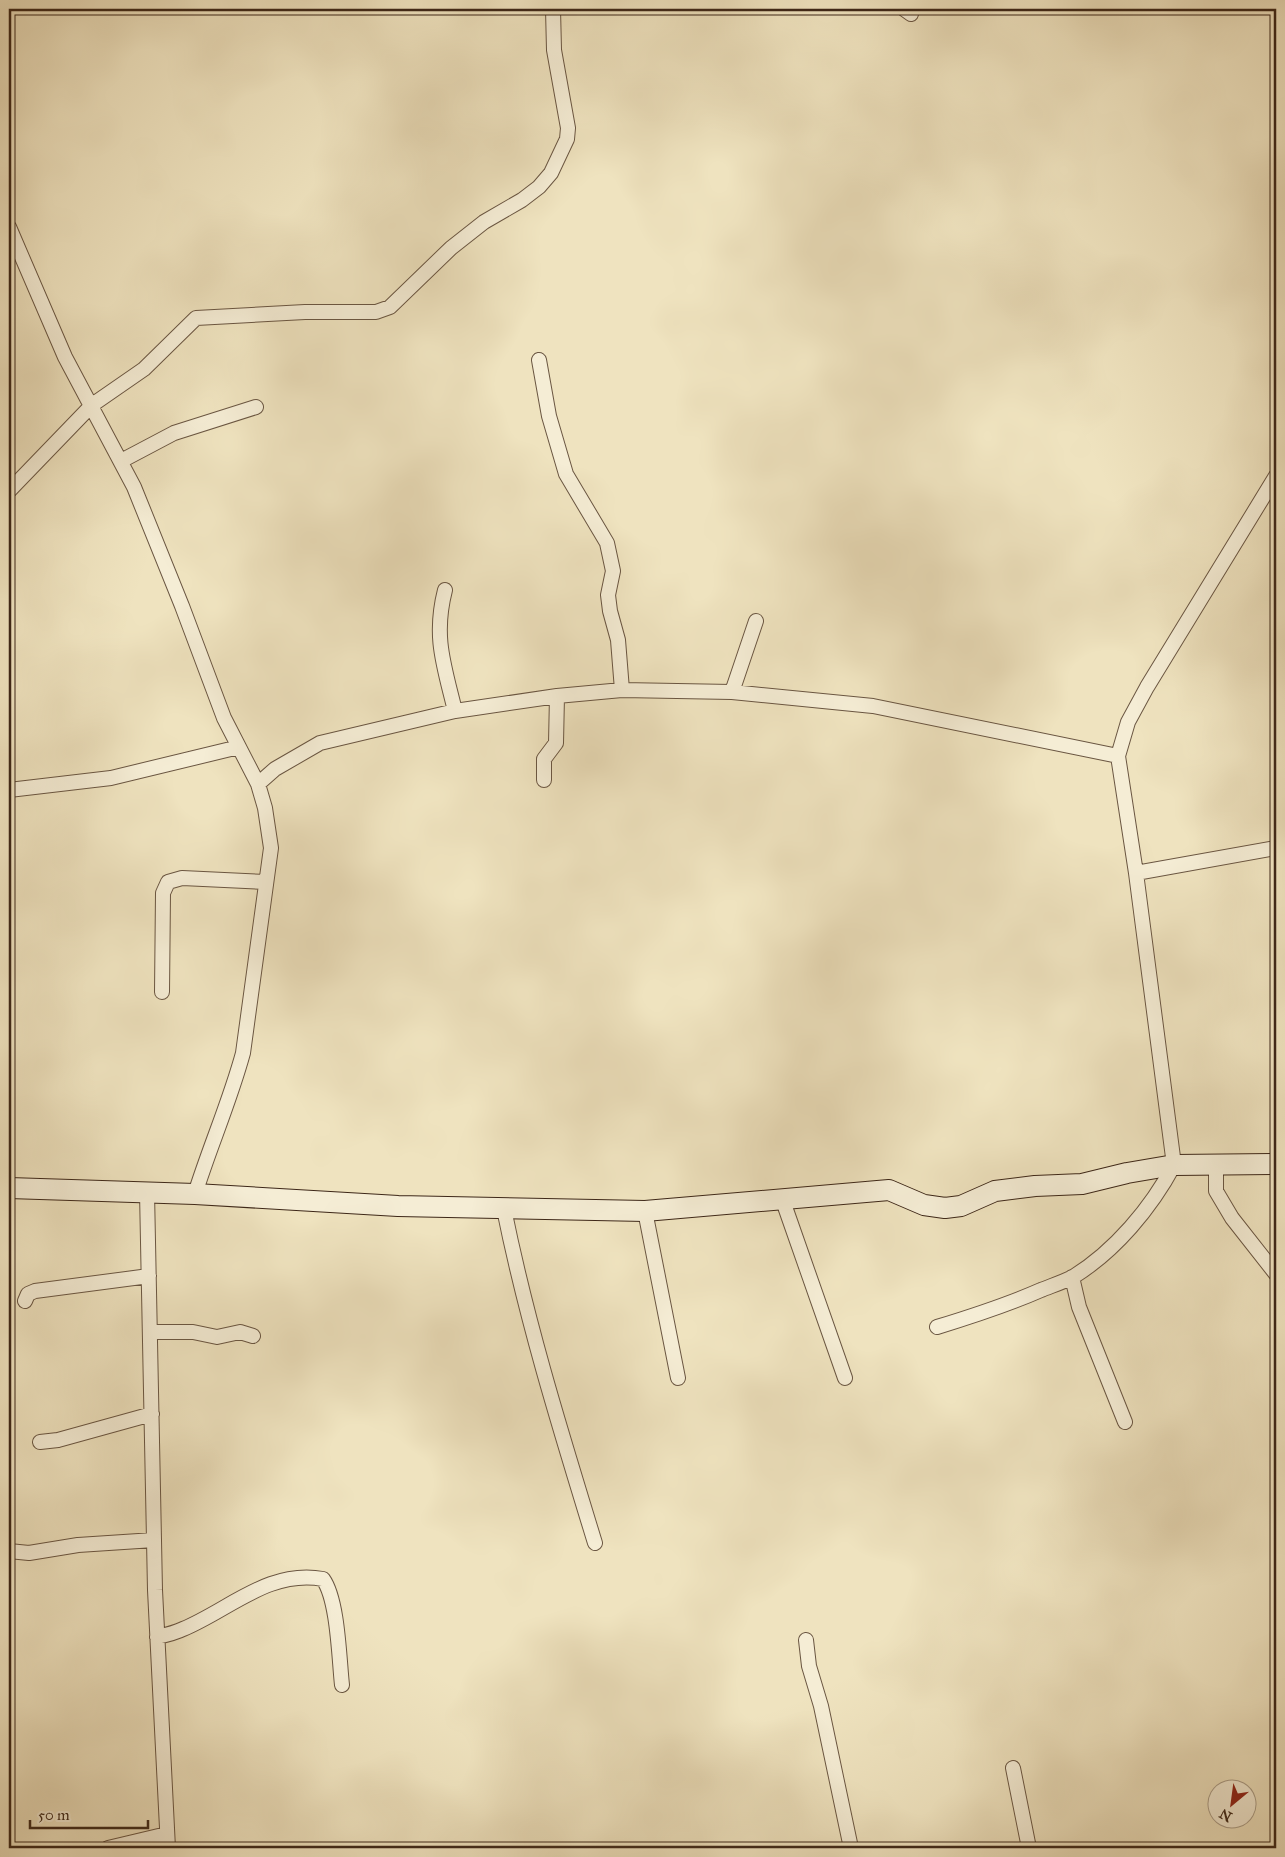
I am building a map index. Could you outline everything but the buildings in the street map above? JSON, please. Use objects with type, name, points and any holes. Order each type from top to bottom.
[{"type":"street","points":[[9,491],[92,405],[144,369],[196,318],[305,312],[376,312],[390,307],[451,248],[484,222],[522,200],[539,187],[550,173],[567,139],[568,128],[554,50],[553,9]]},
{"type":"street","points":[[10,233],[65,357],[121,460],[182,606],[224,718],[258,784],[265,808],[270,848],[243,1053],[235,1084],[212,1140],[195,1194]]},
{"type":"street","points":[[539,360],[549,416],[566,474],[608,543],[613,571],[608,595],[610,611],[618,640],[622,690]]},
{"type":"street","points":[[121,460],[174,433],[256,407]]},
{"type":"street","points":[[937,1327],[998,1308],[1072,1277],[1099,1258],[1143,1213],[1161,1190],[1174,1165],[1136,873],[1118,756],[1128,722],[1147,688],[1276,476]]},
{"type":"street","points":[[445,590],[438,614],[439,643],[455,711]]},
{"type":"street","points":[[732,692],[756,622]]},
{"type":"street","points":[[258,784],[275,768],[320,743],[455,711],[556,696],[622,690],[732,692],[873,706],[1118,756]]},
{"type":"street","points":[[544,780],[544,759],[556,743],[556,696]]},
{"type":"street","points":[[9,790],[111,778],[239,747]]},
{"type":"street","points":[[1136,873],[1276,848]]},
{"type":"street","points":[[162,992],[163,893],[168,882],[182,878],[266,882]]},
{"type":"street","points":[[1216,1164],[1216,1191],[1232,1218],[1276,1274]]},
{"type":"street","points":[[9,1188],[195,1194],[398,1206],[645,1211],[783,1201],[889,1190],[924,1205],[953,1207],[962,1206],[995,1191],[1035,1186],[1082,1184],[1126,1173],[1174,1165],[1276,1164]]},
{"type":"street","points":[[108,1848],[168,1841],[157,1637],[147,1192]]},
{"type":"street","points":[[783,1201],[845,1378]]},
{"type":"street","points":[[504,1209],[515,1266],[537,1350],[595,1543]]},
{"type":"street","points":[[645,1211],[678,1378]]},
{"type":"street","points":[[25,1301],[28,1294],[36,1291],[149,1276]]},
{"type":"street","points":[[1072,1277],[1079,1307],[1125,1422]]},
{"type":"street","points":[[150,1332],[192,1332],[217,1337],[240,1332],[253,1336]]},
{"type":"street","points":[[40,1442],[58,1440],[152,1414]]},
{"type":"street","points":[[9,1551],[29,1553],[78,1546],[154,1540]]},
{"type":"street","points":[[157,1637],[183,1630],[259,1587],[309,1576],[323,1579],[328,1587],[337,1635],[342,1685]]},
{"type":"street","points":[[806,1640],[809,1666],[823,1715],[851,1848]]},
{"type":"street","points":[[1013,1768],[1029,1848]]}]
